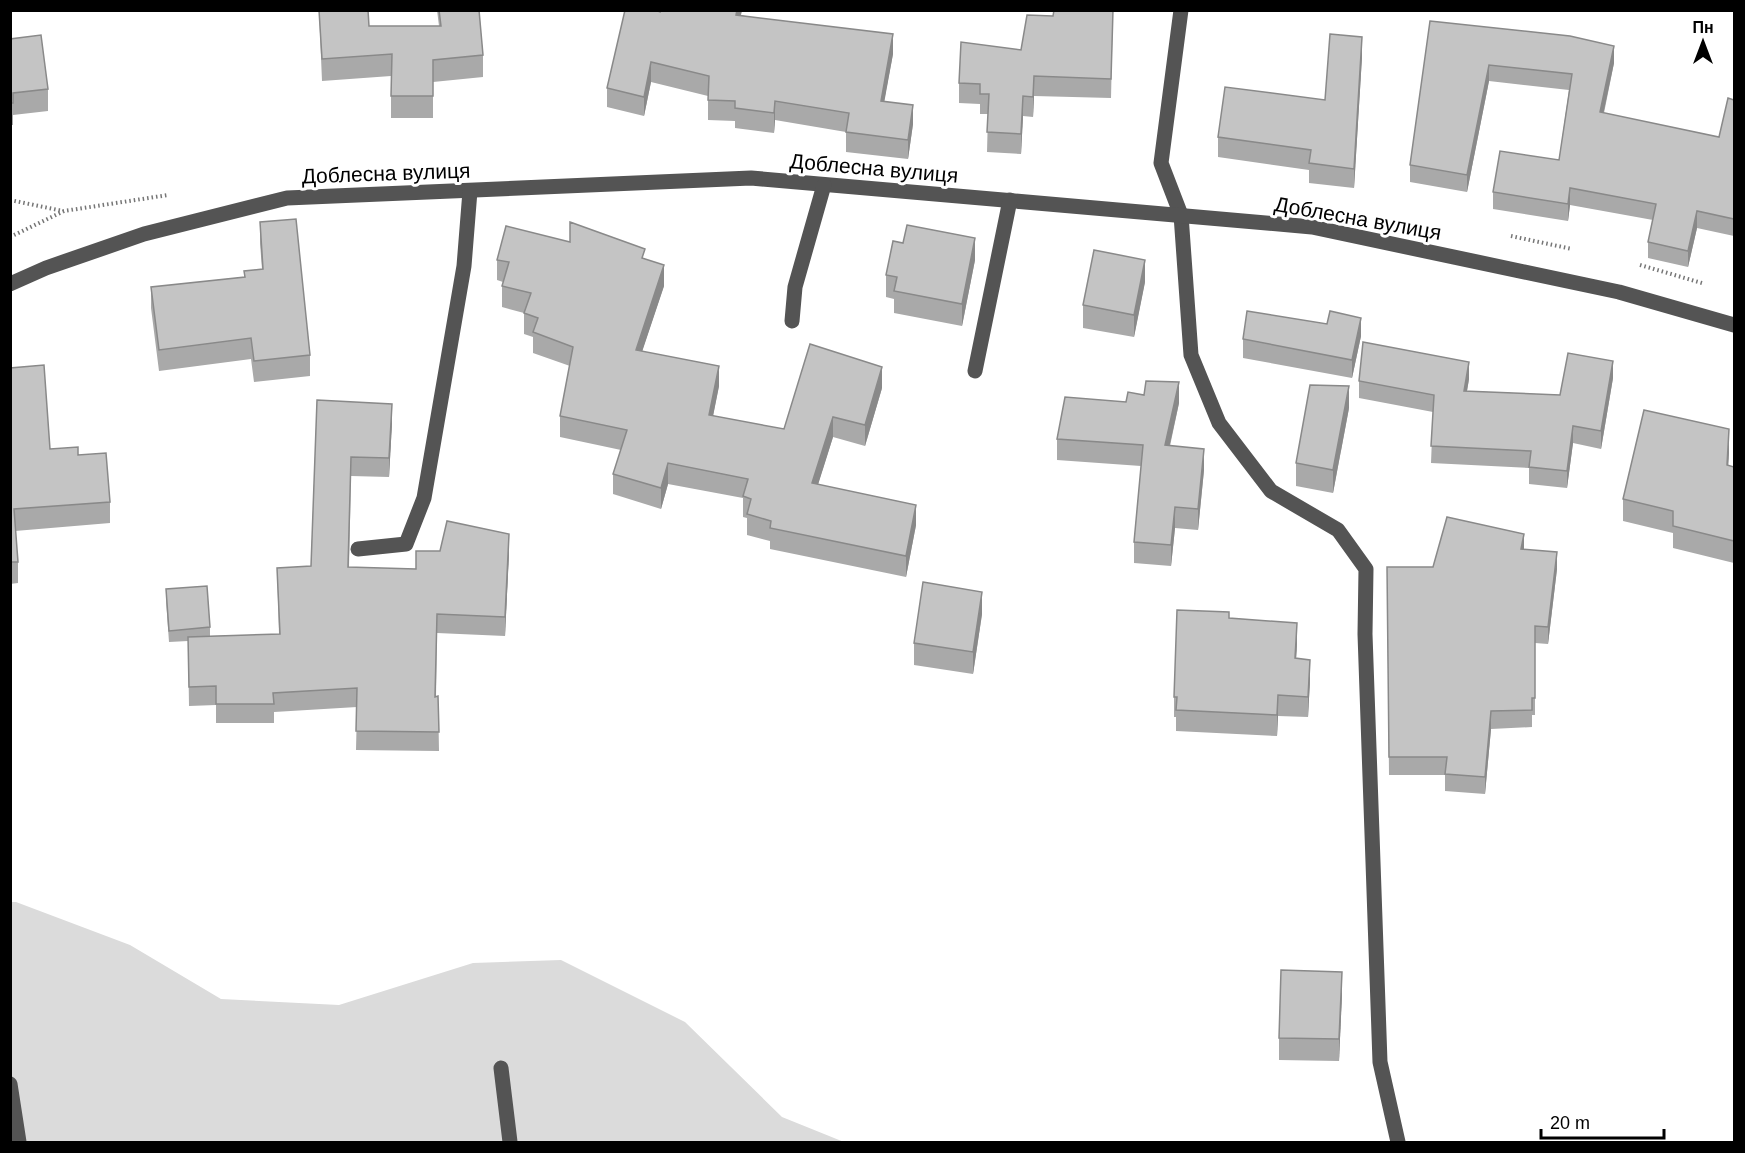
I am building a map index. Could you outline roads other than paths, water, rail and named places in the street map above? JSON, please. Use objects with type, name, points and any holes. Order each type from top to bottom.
[{"type":"street","points":[[1181,10],[1161,163],[1181,215],[1191,355],[1219,423],[1271,491],[1338,530],[1366,569],[1365,634],[1380,1062],[1398,1143]]},
{"type":"street","name":"Доблесна вулиця","points":[[10,284],[46,268],[144,234],[287,198],[751,178],[1312,227],[1619,292],[1734,325]]},
{"type":"street","points":[[792,321],[795,287],[824,185]]},
{"type":"street","points":[[358,549],[406,544],[424,498],[464,266],[470,191]]},
{"type":"street","points":[[975,371],[1010,200]]},
{"type":"street","points":[[501,1068],[510,1143]]},
{"type":"street","points":[[10,1084],[19,1143]]}]
